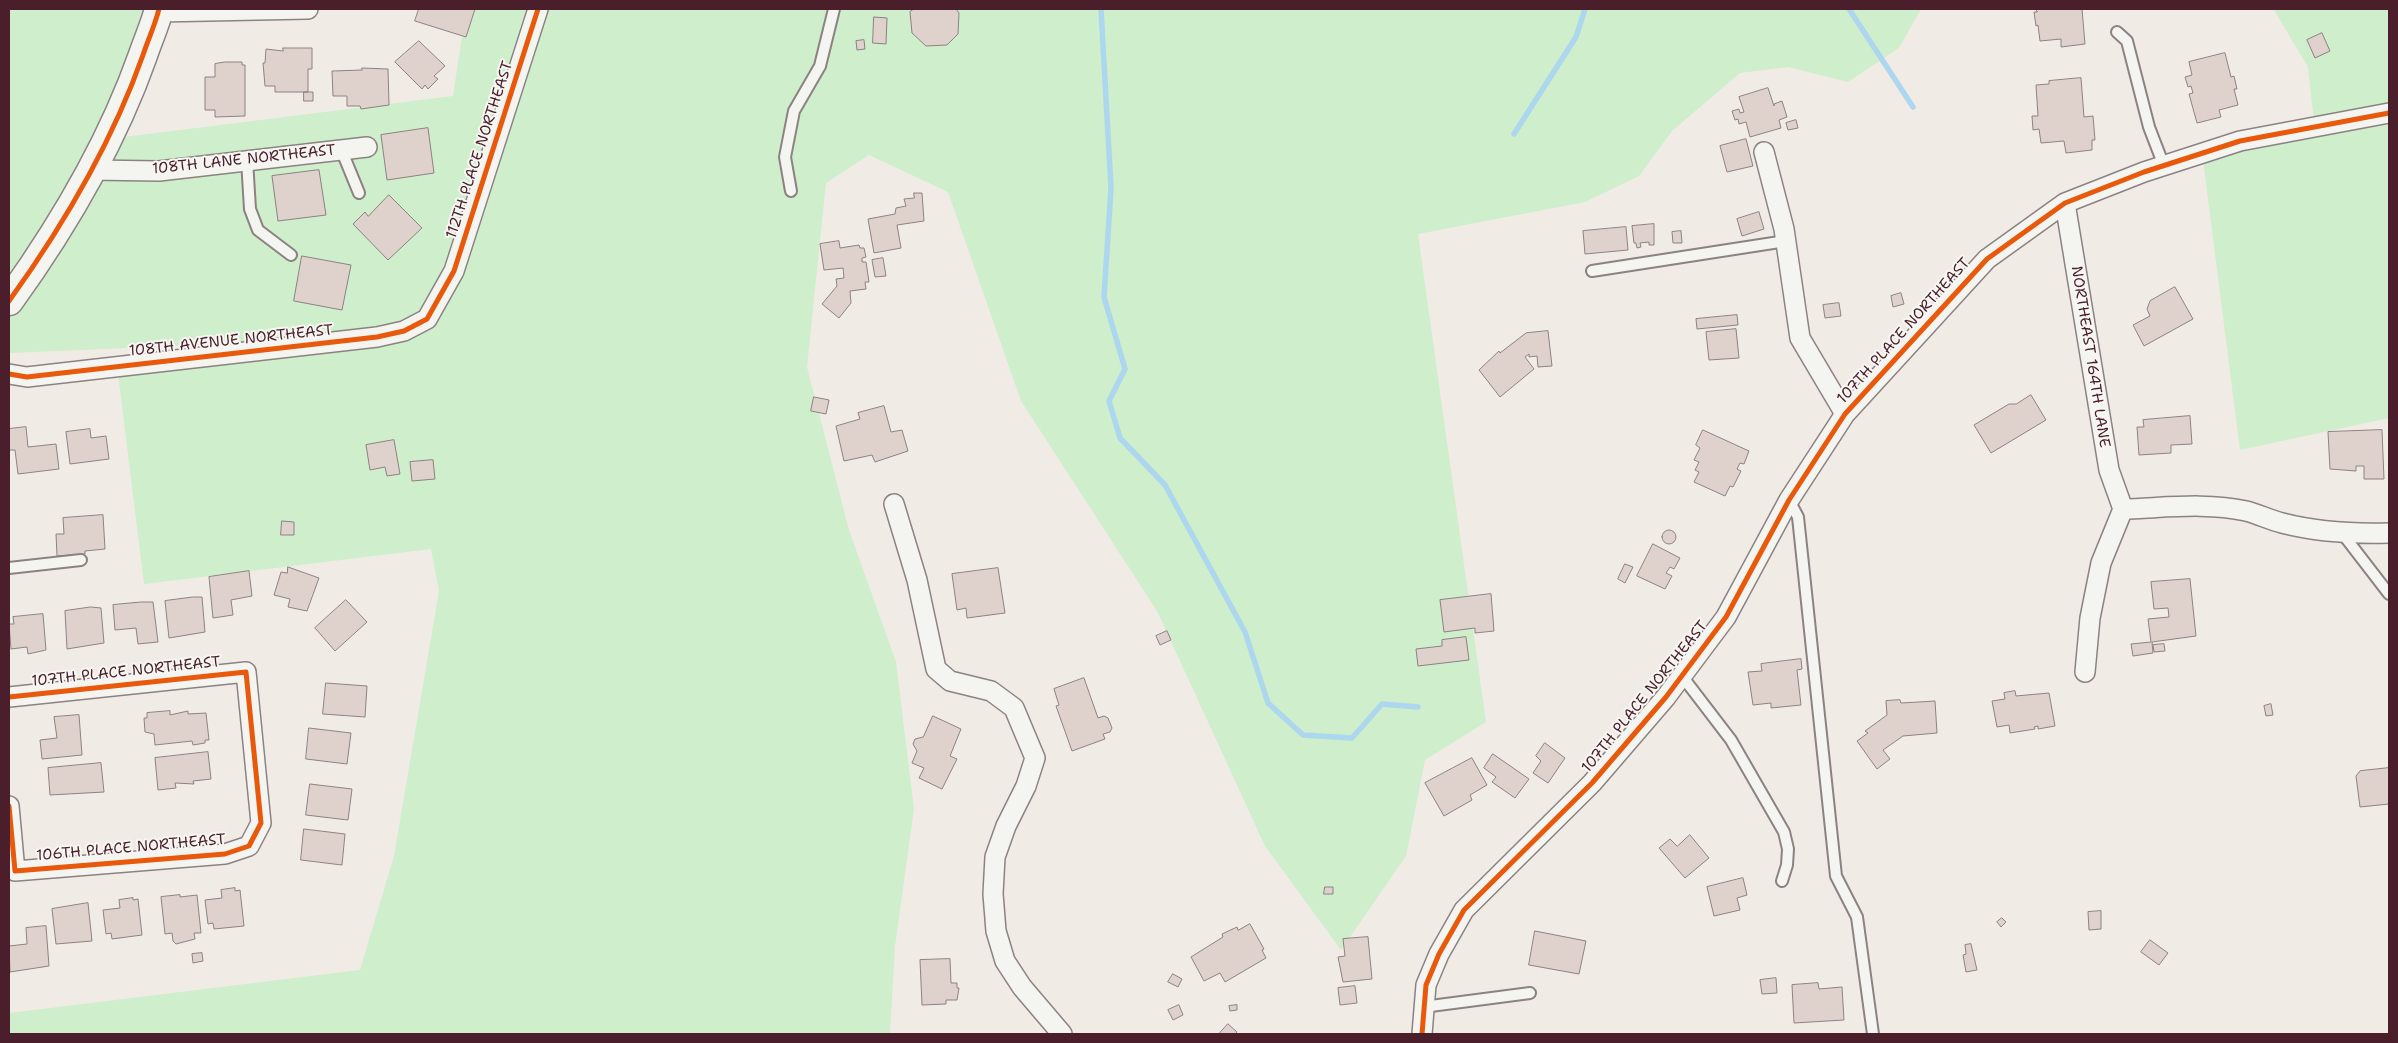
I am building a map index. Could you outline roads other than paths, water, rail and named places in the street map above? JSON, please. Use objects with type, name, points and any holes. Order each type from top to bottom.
[{"type":"main road","points":[[9,301],[53,236],[91,170],[128,98],[159,10]]},
{"type":"street","points":[[159,10],[308,9]]},
{"type":"street","name":"112TH PLACE NORTHEAST","points":[[442,296],[454,271],[538,9]]},
{"type":"street","name":"107TH PLACE NORTHEAST","points":[[1422,1034],[1426,985],[1439,954],[1464,910],[1592,783],[1682,676],[1726,617],[1789,500],[1845,414],[1987,259],[2064,204],[2164,166],[2240,141],[2389,113]]},
{"type":"street","name":"108TH LANE NORTHEAST","points":[[91,170],[159,171],[367,147]]},
{"type":"street","points":[[1764,152],[1786,241],[1800,338],[1845,414]]},
{"type":"street","name":"NORTHEAST 164TH LANE","points":[[2064,204],[2109,470],[2123,509]]},
{"type":"street","name":"108TH AVENUE NORTHEAST","points":[[9,374],[27,377],[377,337],[404,331],[427,319],[442,296]]},
{"type":"street","points":[[894,504],[917,580],[936,669],[950,681],[991,690],[1014,708],[1035,758],[1026,786],[1006,826],[995,857],[994,912],[996,931],[1005,961],[1022,987],[1062,1034]]},
{"type":"street","points":[[2084,672],[2090,618],[2100,563],[2123,509],[2209,507],[2246,511],[2298,526],[2342,533],[2389,534]]},
{"type":"street","name":"107TH PLACE NORTHEAST","points":[[9,697],[246,672],[261,823],[249,846]]},
{"type":"street","name":"106TH PLACE NORTHEAST","points":[[9,806],[15,871],[225,854],[249,846]]},
{"type":"lane","points":[[791,191],[785,157],[794,111],[820,66],[834,9]]},
{"type":"lane","points":[[2117,32],[2128,41],[2149,127],[2164,166]]},
{"type":"lane","points":[[341,149],[359,192]]},
{"type":"lane","points":[[247,160],[250,210],[258,230],[291,256]]},
{"type":"lane","points":[[1592,271],[1786,241]]},
{"type":"lane","points":[[1789,500],[1798,517],[1836,876],[1857,917],[1873,1034]]},
{"type":"lane","points":[[2342,533],[2389,594]]},
{"type":"lane","points":[[9,568],[81,560]]},
{"type":"lane","points":[[1682,676],[1731,740],[1784,832],[1788,850],[1787,865],[1782,881]]},
{"type":"lane","points":[[1424,1007],[1530,993]]},
{"type":"waterway","points":[[1101,9],[1111,188],[1104,297],[1125,369],[1109,401],[1120,438],[1165,485],[1245,632],[1268,703],[1303,735],[1352,738],[1382,704],[1418,707]]},
{"type":"waterway","points":[[1514,134],[1576,37],[1585,9]]},
{"type":"waterway","points":[[1849,9],[1913,107]]}]
